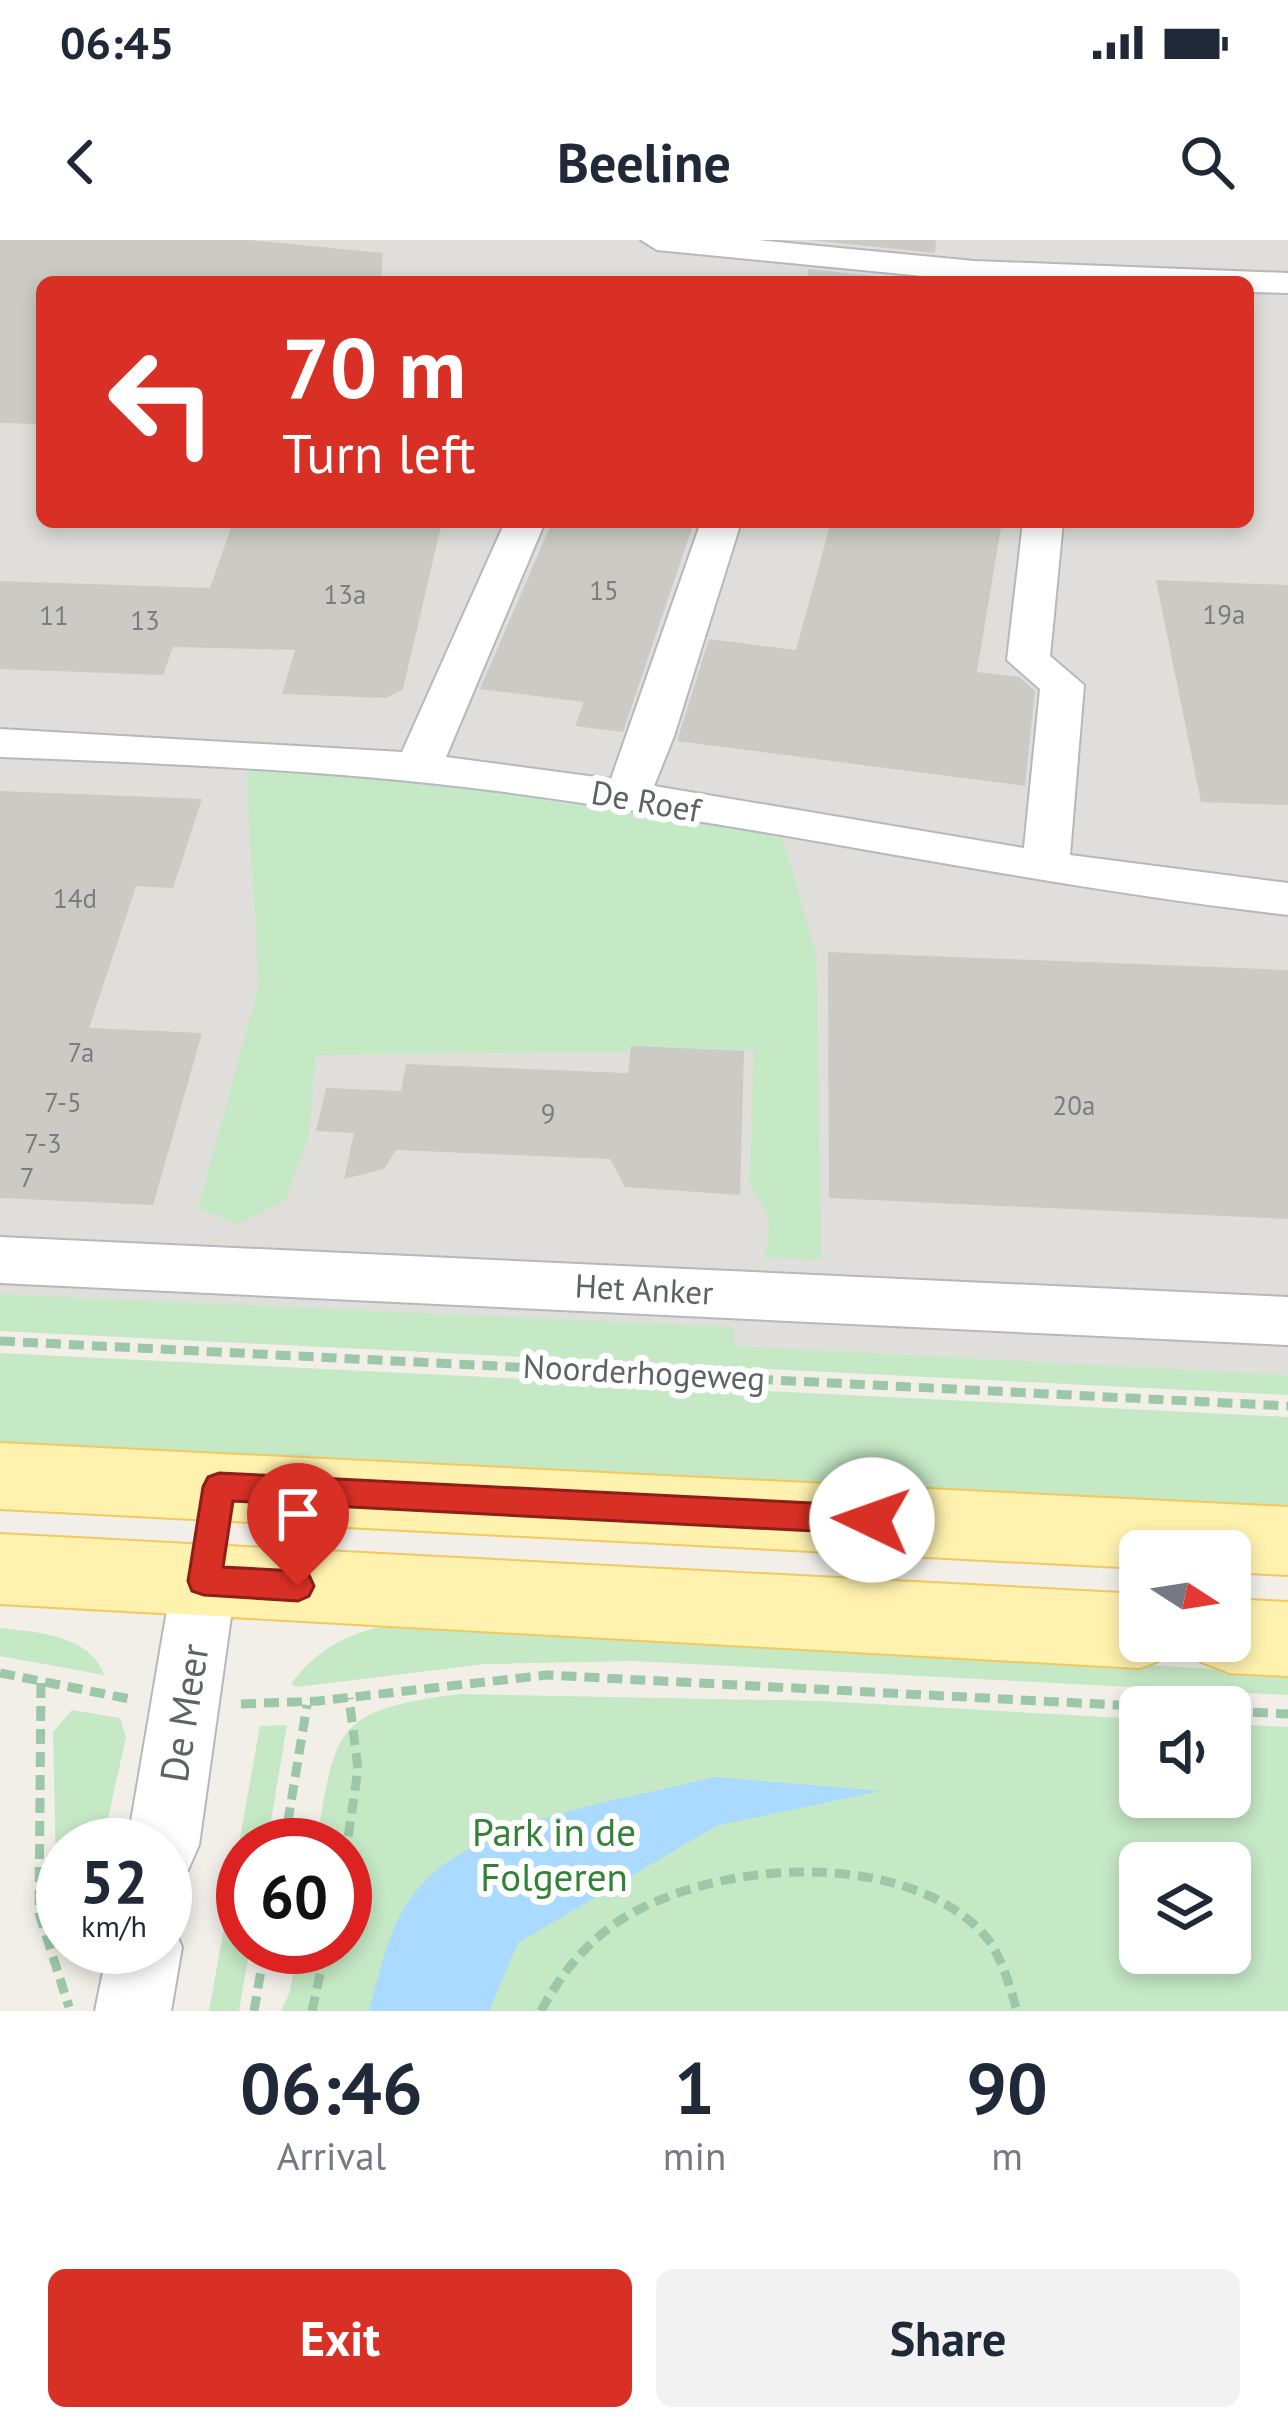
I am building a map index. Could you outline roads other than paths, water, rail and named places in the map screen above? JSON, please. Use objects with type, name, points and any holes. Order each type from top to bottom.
[{"type":"main road","points":[[0,1476],[1288,1541]]},
{"type":"main road","points":[[204,1581],[219,1487]]},
{"type":"main road","points":[[0,1570],[1119,1630]]},
{"type":"main road","points":[[1251,1637],[1288,1640]]},
{"type":"street","points":[[657,240],[974,271],[1090,276]]},
{"type":"street","points":[[1254,282],[1288,283]]},
{"type":"street","points":[[417,771],[522,528]]},
{"type":"street","points":[[626,797],[652,736],[720,528]]},
{"type":"street","points":[[1042,528],[1028,661],[1062,686],[1054,808],[1043,867]]},
{"type":"street","name":"De Roef","points":[[0,743],[238,752],[417,771],[626,797],[1043,867],[1288,899]]},
{"type":"street","name":"Het Anker","points":[[0,1260],[1288,1321]]},
{"type":"street","name":"De Meer","points":[[168,1818],[204,1581]]},
{"type":"street","points":[[134,2011],[140,1974]]},
{"type":"water","points":[[715,1777],[880,1791],[716,1826],[518,1943],[489,2011],[369,2011],[402,1912],[422,1884],[449,1861],[481,1843],[559,1814]]},
{"type":"park label","name":"Park in de Folgeren","points":[[554,1854]]}]
